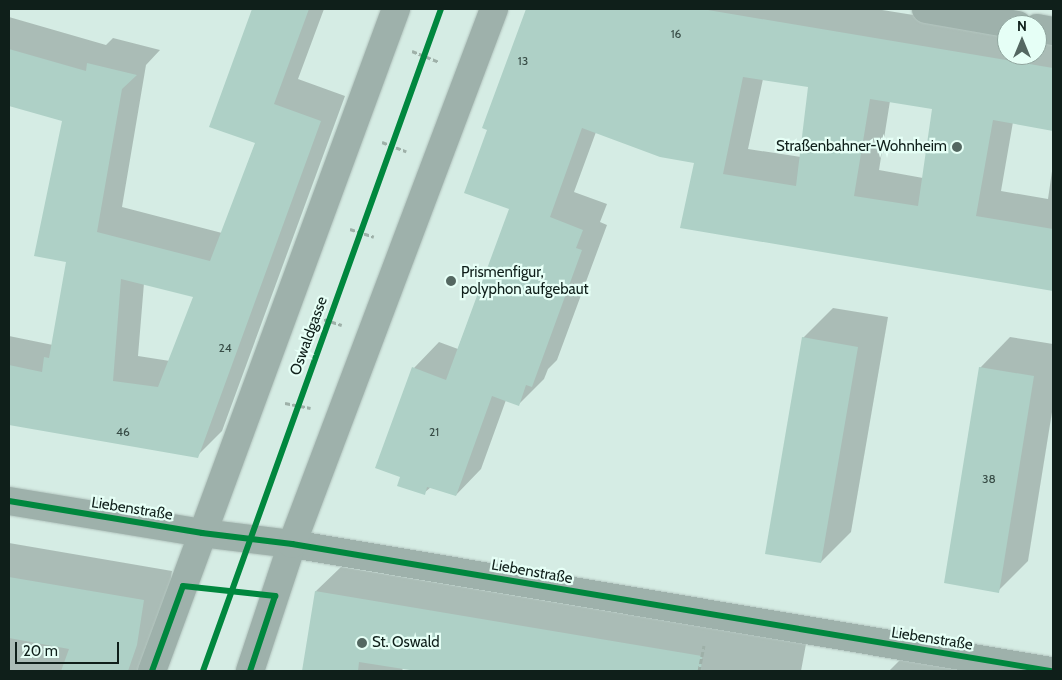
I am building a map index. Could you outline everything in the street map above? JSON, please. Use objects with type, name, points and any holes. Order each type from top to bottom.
[{"type":"street","points":[[152,671],[396,9]]},
{"type":"street","points":[[250,671],[292,544],[494,9]]},
{"type":"street","points":[[926,9],[997,21]]},
{"type":"street","name":"Liebenstraße","points":[[9,501],[202,533],[292,544],[1051,671]]},
{"type":"path","points":[[384,40],[469,74]]},
{"type":"path","points":[[420,65],[426,48]]},
{"type":"path","points":[[351,129],[436,163]]},
{"type":"path","points":[[388,154],[394,136]]},
{"type":"path","points":[[318,217],[404,248]]},
{"type":"path","points":[[357,241],[363,224]]},
{"type":"path","points":[[285,307],[371,335]]},
{"type":"path","points":[[252,397],[341,414]]},
{"type":"building","points":[[252,9],[309,9],[274,104],[321,121],[198,458],[9,425],[9,365],[42,372],[44,357],[49,358],[66,262],[34,256],[62,121],[9,106],[9,49],[86,71],[87,63],[137,75],[122,89],[97,232],[210,261],[255,143],[209,127]],"holes":[[[121,279],[193,297],[158,387],[113,381]]]},
{"type":"building","points":[[526,9],[702,9],[997,59],[997,65],[1035,65],[1053,68],[1053,131],[993,120],[976,216],[1053,229],[1053,291],[680,228],[694,163],[660,157],[582,128],[550,217],[583,230],[576,248],[582,250],[532,387],[526,385],[519,406],[492,396],[456,496],[427,487],[425,495],[397,486],[400,477],[375,468],[412,367],[446,380],[509,209],[464,193],[487,130],[482,128]],"holes":[[[743,77],[808,87],[796,186],[723,174]],[[870,99],[932,109],[918,206],[854,196]]]},
{"type":"building","points":[[802,337],[858,347],[821,563],[765,554]]},
{"type":"building","points":[[979,367],[1034,376],[999,593],[944,583]]},
{"type":"building","points":[[9,577],[144,600],[137,645],[128,671],[61,671],[69,649],[9,638]]},
{"type":"building","points":[[315,591],[702,656],[701,671],[416,671],[359,662],[358,671],[302,671]]},
{"type":"cycle path","name":"Oswaldgasse","points":[[203,671],[441,9]]},
{"type":"cycle path","points":[[9,501],[202,533],[292,544],[1051,671]]},
{"type":"cycle path","points":[[152,671],[183,586],[275,596],[250,671]]},
{"type":"place","name":"Straßenbahner-Wohnheim","points":[[957,147]]},
{"type":"place","name":"Prismenfigur, polyphon aufgebaut","points":[[451,281]]},
{"type":"place","name":"St. Oswald","points":[[362,643]]}]
